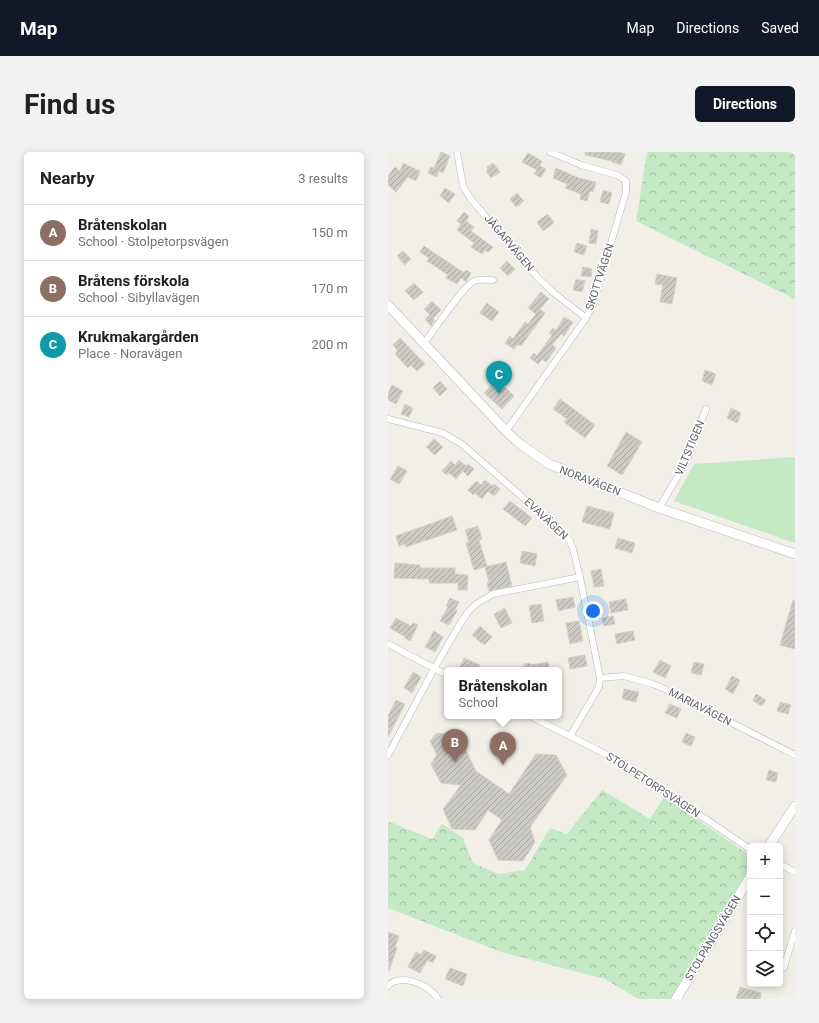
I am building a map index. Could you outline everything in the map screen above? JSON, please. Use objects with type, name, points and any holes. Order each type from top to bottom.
[{"type":"street","name":"JÄGARVÄGEN","points":[[457,152],[463,186],[470,198],[538,278],[554,293],[586,318]]},
{"type":"street","name":"SKOTTVÄGEN","points":[[506,431],[577,333],[586,318],[593,304],[626,192],[626,181],[617,176],[581,165],[550,152]]},
{"type":"street","points":[[424,343],[436,329],[457,298],[474,281],[493,280]]},
{"type":"street","name":"NORAVÄGEN","points":[[388,305],[506,431],[520,444],[549,464],[659,508],[795,554]]},
{"type":"street","name":"VILTSTIGEN","points":[[659,508],[686,462],[706,409]]},
{"type":"street","name":"EVAVÄGEN","points":[[388,419],[443,433],[463,445],[561,531],[570,541],[580,577],[600,678]]},
{"type":"street","points":[[388,754],[434,669],[468,612],[483,599],[493,594],[580,577]]},
{"type":"street","points":[[388,644],[444,674]]},
{"type":"street","name":"MARIAVÄGEN","points":[[600,678],[624,676],[653,684],[795,755]]},
{"type":"street","points":[[570,736],[599,687],[600,678]]},
{"type":"street","name":"STOLPETORPSVÄGEN","points":[[536,719],[623,763],[747,846]]},
{"type":"street","points":[[771,843],[795,806]]},
{"type":"street","points":[[783,866],[795,872]]},
{"type":"street","name":"STOLPÄNGSVÄGEN","points":[[676,999],[749,879]]},
{"type":"street","points":[[783,967],[795,931]]},
{"type":"street","points":[[388,986],[395,981],[405,980],[427,988],[438,999]]},
{"type":"green space","points":[[647,152],[795,152],[795,299],[636,221]]},
{"type":"green space","points":[[795,457],[795,543],[674,501],[694,464]]},
{"type":"green space","points":[[602,790],[650,819],[664,797],[747,853],[747,871],[679,988],[670,999],[638,999],[605,979],[501,952],[388,908],[388,821],[432,839],[442,824],[463,838],[473,863],[498,874],[525,870],[550,828],[567,834]]},
{"type":"building","points":[[441,152],[450,156],[443,173],[439,171],[436,177],[428,173],[431,167],[434,168]]},
{"type":"building","points":[[585,152],[618,152],[625,154],[621,165],[612,161],[585,155]]},
{"type":"building","points":[[528,153],[542,161],[540,166],[546,169],[541,178],[534,174],[537,170],[522,162]]},
{"type":"building","points":[[403,163],[420,171],[416,181],[408,177],[396,192],[388,185],[388,176],[395,167],[400,171]]},
{"type":"building","points":[[493,163],[500,172],[491,178],[486,171],[488,170],[487,167]]},
{"type":"building","points":[[556,168],[579,178],[596,182],[593,192],[590,191],[587,201],[580,199],[581,194],[565,188],[567,184],[553,178]]},
{"type":"building","points":[[445,188],[455,194],[449,203],[440,196]]},
{"type":"building","points":[[603,190],[612,193],[609,204],[600,202]]},
{"type":"building","points":[[517,193],[524,201],[516,207],[510,199]]},
{"type":"building","points":[[464,212],[469,216],[466,221],[474,227],[471,231],[493,247],[489,252],[485,250],[482,254],[471,247],[474,243],[457,230],[461,224],[457,221]]},
{"type":"building","points":[[548,214],[554,223],[543,231],[537,222]]},
{"type":"building","points":[[591,229],[598,231],[596,244],[589,243]]},
{"type":"building","points":[[577,243],[587,246],[584,255],[574,252]]},
{"type":"building","points":[[424,246],[464,273],[466,270],[471,273],[466,282],[461,278],[457,284],[446,278],[448,275],[427,261],[429,258],[420,252]]},
{"type":"building","points":[[403,251],[411,259],[405,265],[397,256]]},
{"type":"building","points":[[507,261],[515,269],[508,276],[500,268]]},
{"type":"building","points":[[583,267],[592,269],[591,277],[581,276]]},
{"type":"building","points":[[657,274],[677,278],[672,304],[660,302],[663,285],[655,284]]},
{"type":"building","points":[[576,279],[585,281],[582,292],[573,290]]},
{"type":"building","points":[[414,283],[423,292],[414,300],[405,291]]},
{"type":"building","points":[[541,292],[549,299],[540,309],[545,313],[521,346],[518,344],[514,349],[505,343],[510,336],[513,339],[525,322],[528,324],[536,314],[528,308]]},
{"type":"building","points":[[432,301],[441,310],[433,318],[435,320],[431,326],[425,319],[430,315],[424,309]]},
{"type":"building","points":[[487,303],[499,312],[492,321],[480,313]]},
{"type":"building","points":[[564,317],[573,322],[564,336],[561,334],[552,345],[556,348],[546,362],[542,359],[538,364],[530,358],[534,353],[537,356],[552,335],[549,333],[553,328],[556,330]]},
{"type":"building","points":[[400,338],[425,364],[417,371],[411,365],[408,368],[395,354],[398,351],[393,345]]},
{"type":"building","points":[[705,370],[716,374],[712,385],[702,381]]},
{"type":"building","points":[[497,379],[514,396],[502,409],[484,393]]},
{"type":"building","points":[[440,381],[447,389],[440,396],[433,388]]},
{"type":"building","points":[[392,385],[403,391],[396,404],[388,400],[388,393]]},
{"type":"building","points":[[560,399],[595,425],[585,438],[564,422],[567,419],[553,409]]},
{"type":"building","points":[[405,404],[413,408],[409,417],[401,414]]},
{"type":"building","points":[[731,408],[741,413],[737,423],[727,418]]},
{"type":"building","points":[[626,432],[642,442],[622,475],[607,466]]},
{"type":"building","points":[[434,439],[443,447],[435,455],[426,447]]},
{"type":"building","points":[[459,460],[466,466],[468,464],[474,469],[468,476],[463,471],[456,479],[449,473],[447,475],[442,471],[451,461],[455,465]]},
{"type":"building","points":[[398,466],[407,471],[399,484],[390,479]]},
{"type":"building","points":[[485,480],[492,486],[494,484],[500,489],[494,496],[488,491],[482,499],[475,493],[473,495],[468,490],[476,481],[481,485]]},
{"type":"building","points":[[510,501],[532,518],[525,526],[503,509]]},
{"type":"building","points":[[587,506],[614,513],[610,529],[582,522]]},
{"type":"building","points":[[452,516],[457,530],[406,547],[405,544],[399,546],[396,536]]},
{"type":"building","points":[[478,526],[482,539],[479,540],[487,566],[474,570],[466,543],[469,542],[465,530]]},
{"type":"building","points":[[618,538],[635,543],[632,553],[615,548]]},
{"type":"building","points":[[522,551],[537,554],[535,566],[520,563]]},
{"type":"building","points":[[506,562],[512,586],[489,591],[487,583],[489,582],[485,567]]},
{"type":"building","points":[[395,563],[420,565],[420,568],[455,568],[455,574],[468,575],[467,590],[458,590],[458,583],[429,583],[429,579],[394,578]]},
{"type":"building","points":[[601,569],[604,586],[594,587],[591,571]]},
{"type":"building","points":[[573,597],[575,607],[558,611],[556,600]]},
{"type":"building","points":[[450,598],[459,602],[455,610],[457,611],[449,625],[440,621],[448,607],[446,606]]},
{"type":"building","points":[[626,599],[628,610],[611,613],[609,602]]},
{"type":"building","points":[[793,600],[795,601],[795,649],[780,645]]},
{"type":"building","points":[[541,604],[544,621],[532,623],[529,606]]},
{"type":"building","points":[[505,608],[512,623],[501,628],[494,614]]},
{"type":"building","points":[[613,616],[615,624],[604,626],[602,618]]},
{"type":"building","points":[[396,618],[411,626],[413,623],[418,625],[410,641],[390,628]]},
{"type":"building","points":[[579,621],[583,641],[570,644],[566,623]]},
{"type":"building","points":[[480,626],[492,637],[484,645],[472,635]]},
{"type":"building","points":[[434,631],[443,637],[435,652],[425,647]]},
{"type":"building","points":[[633,631],[635,640],[617,644],[615,634]]},
{"type":"building","points":[[585,655],[587,666],[570,669],[568,658]]},
{"type":"building","points":[[464,658],[480,665],[479,667],[460,667]]},
{"type":"building","points":[[660,660],[671,666],[665,678],[653,672]]},
{"type":"building","points":[[548,662],[549,667],[521,667],[525,666],[524,664],[530,663],[531,665]]},
{"type":"building","points":[[694,662],[704,664],[701,675],[691,673]]},
{"type":"building","points":[[413,672],[421,677],[412,693],[404,688]]},
{"type":"building","points":[[732,676],[740,680],[733,694],[725,689]]},
{"type":"building","points":[[624,689],[639,692],[636,702],[622,699]]},
{"type":"building","points":[[756,694],[766,700],[762,706],[753,701]]},
{"type":"building","points":[[396,700],[405,704],[388,737],[388,716]]},
{"type":"building","points":[[780,702],[791,705],[788,714],[777,711]]},
{"type":"building","points":[[670,704],[681,709],[677,718],[665,713]]},
{"type":"building","points":[[437,733],[447,734],[453,748],[465,748],[476,771],[509,794],[536,754],[556,755],[567,775],[530,827],[535,842],[523,861],[498,860],[489,840],[502,820],[488,810],[475,830],[452,829],[443,809],[461,785],[441,783],[431,764],[437,755],[430,741]]},
{"type":"building","points":[[686,733],[695,737],[691,746],[682,742]]},
{"type":"building","points":[[769,770],[778,773],[776,782],[766,780]]},
{"type":"building","points":[[388,932],[399,936],[395,947],[397,948],[389,971]]},
{"type":"building","points":[[424,950],[436,956],[433,963],[427,960],[420,973],[408,967],[416,952],[421,955]]},
{"type":"building","points":[[450,968],[467,974],[463,986],[445,979]]},
{"type":"building","points":[[740,987],[761,993],[760,999],[736,999]]},
{"type":"place","name":"Krukmakargården","points":[[499,394]]},
{"type":"place","name":"Bråtens förskola","points":[[455,762]]},
{"type":"place","name":"Bråtenskolan","points":[[503,765]]}]
